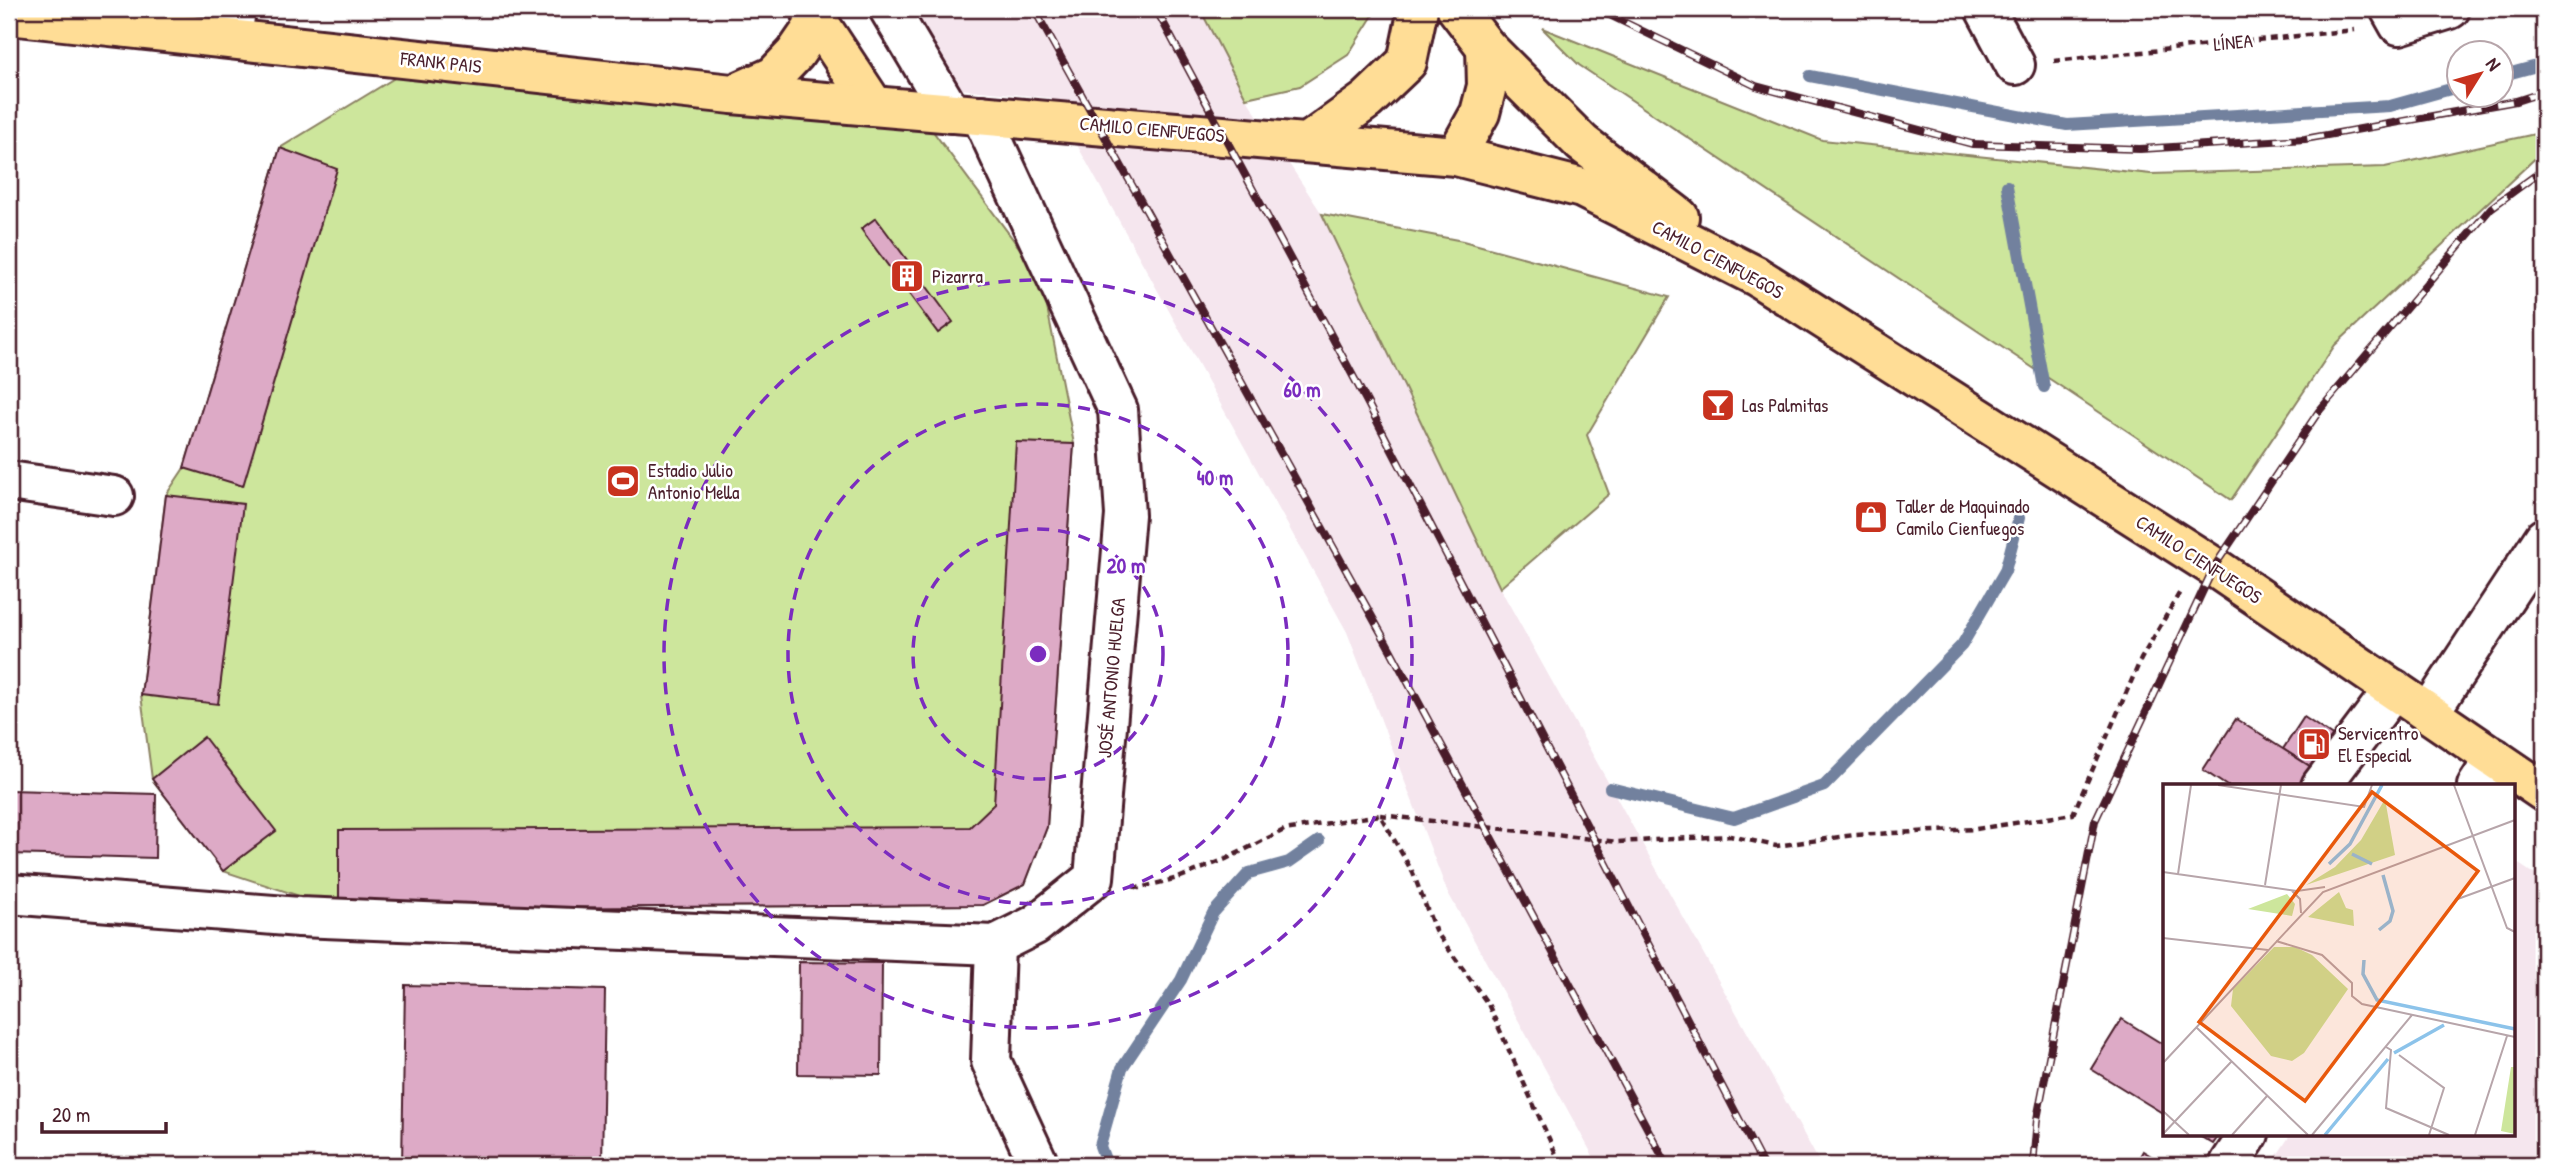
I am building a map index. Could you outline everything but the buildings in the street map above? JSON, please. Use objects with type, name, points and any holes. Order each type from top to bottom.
[{"type":"main road","points":[[1308,142],[1367,100],[1407,62],[1418,9]]},
{"type":"main road","points":[[1457,9],[1486,47],[1582,143],[1756,276]]},
{"type":"main road","points":[[732,94],[775,76],[795,54],[818,13],[874,106]]},
{"type":"main road","name":"FRANK PAIS","points":[[9,15],[234,24],[732,94],[874,106]]},
{"type":"main road","points":[[1456,156],[1480,113],[1487,86],[1486,47]]},
{"type":"main road","name":"CAMILO CIENFUEGOS","points":[[874,106],[1456,156],[1582,188],[1756,276],[2200,558],[2394,689],[2429,713],[2486,772],[2544,792]]},
{"type":"street","name":"JOSÉ ANTONIO HUELGA","points":[[888,9],[966,114],[1118,410],[1125,514],[1094,878]]},
{"type":"street","points":[[1985,9],[2015,65]]},
{"type":"street","points":[[2395,17],[2450,9]]},
{"type":"street","points":[[9,481],[114,495]]},
{"type":"street","points":[[2429,713],[2544,538]]},
{"type":"street","points":[[2323,784],[2394,689]]},
{"type":"street","points":[[9,894],[299,917],[995,945],[1035,925],[1094,878]]},
{"type":"street","points":[[995,945],[991,1061],[1039,1165]]},
{"type":"path","name":"LÍNEA","points":[[2015,65],[2395,17]]},
{"type":"path","points":[[1094,878],[1139,888],[1178,878],[1226,859],[1284,830],[1380,815],[1617,842],[1730,836],[1776,846],[1854,835],[1976,830],[2073,814],[2141,659],[2200,558]]},
{"type":"path","points":[[1380,815],[1413,873],[1434,930],[1488,1004],[1561,1165]]},
{"type":"shaded area","points":[[913,9],[1200,9],[1246,98],[1322,214],[1500,588],[1821,1165],[1598,1165],[1447,891],[1347,632],[1051,98],[960,89]]},
{"type":"shaded area","points":[[2514,861],[2544,881],[2544,1165],[2283,1165],[2274,1160],[2290,1136],[2514,1136]]},
{"type":"green space","points":[[1200,9],[1377,9],[1348,55],[1300,86],[1246,98]]},
{"type":"green space","points":[[1542,28],[1822,140],[2151,174],[2385,167],[2544,132],[2544,150],[2335,345],[2231,500],[1579,65]]},
{"type":"green space","name":"Estadio Julio Antonio Mella","points":[[411,68],[932,130],[1041,277],[1074,444],[1047,827],[1025,884],[983,905],[339,909],[223,871],[152,779],[141,695],[166,495],[184,468],[280,148]]},
{"type":"green space","points":[[1322,214],[1463,241],[1669,297],[1587,435],[1609,494],[1500,588]]},
{"type":"waterway","points":[[2514,72],[2544,64]]},
{"type":"waterway","points":[[1810,76],[2067,125],[2390,106],[2444,91]]},
{"type":"waterway","points":[[2007,186],[2044,387]]},
{"type":"waterway","points":[[1610,788],[1734,818],[1824,786],[1962,645],[2005,571],[2019,518]]},
{"type":"waterway","points":[[1107,1165],[1100,1146],[1122,1068],[1181,980],[1213,913],[1249,873],[1289,862],[1319,841]]},
{"type":"railway","points":[[1034,9],[1390,649],[1667,1165]]},
{"type":"railway","points":[[1156,9],[1367,402],[1763,1165]]},
{"type":"railway","points":[[1597,9],[1756,86],[1972,144],[2140,149],[2305,139],[2516,101],[2544,92]]},
{"type":"railway","points":[[2033,1165],[2037,1119],[2095,821],[2214,567],[2319,411],[2491,208],[2544,169]]},
{"type":"place","name":"Pizarra","points":[[907,276]]},
{"type":"place","name":"Las Palmitas","points":[[1718,405]]},
{"type":"place","name":"Estadio Julio Antonio Mella","points":[[623,481]]},
{"type":"place","name":"Taller de Maquinado Camilo Cienfuegos","points":[[1871,517]]},
{"type":"place","name":"Servicentro El Especial","points":[[2314,744]]}]
